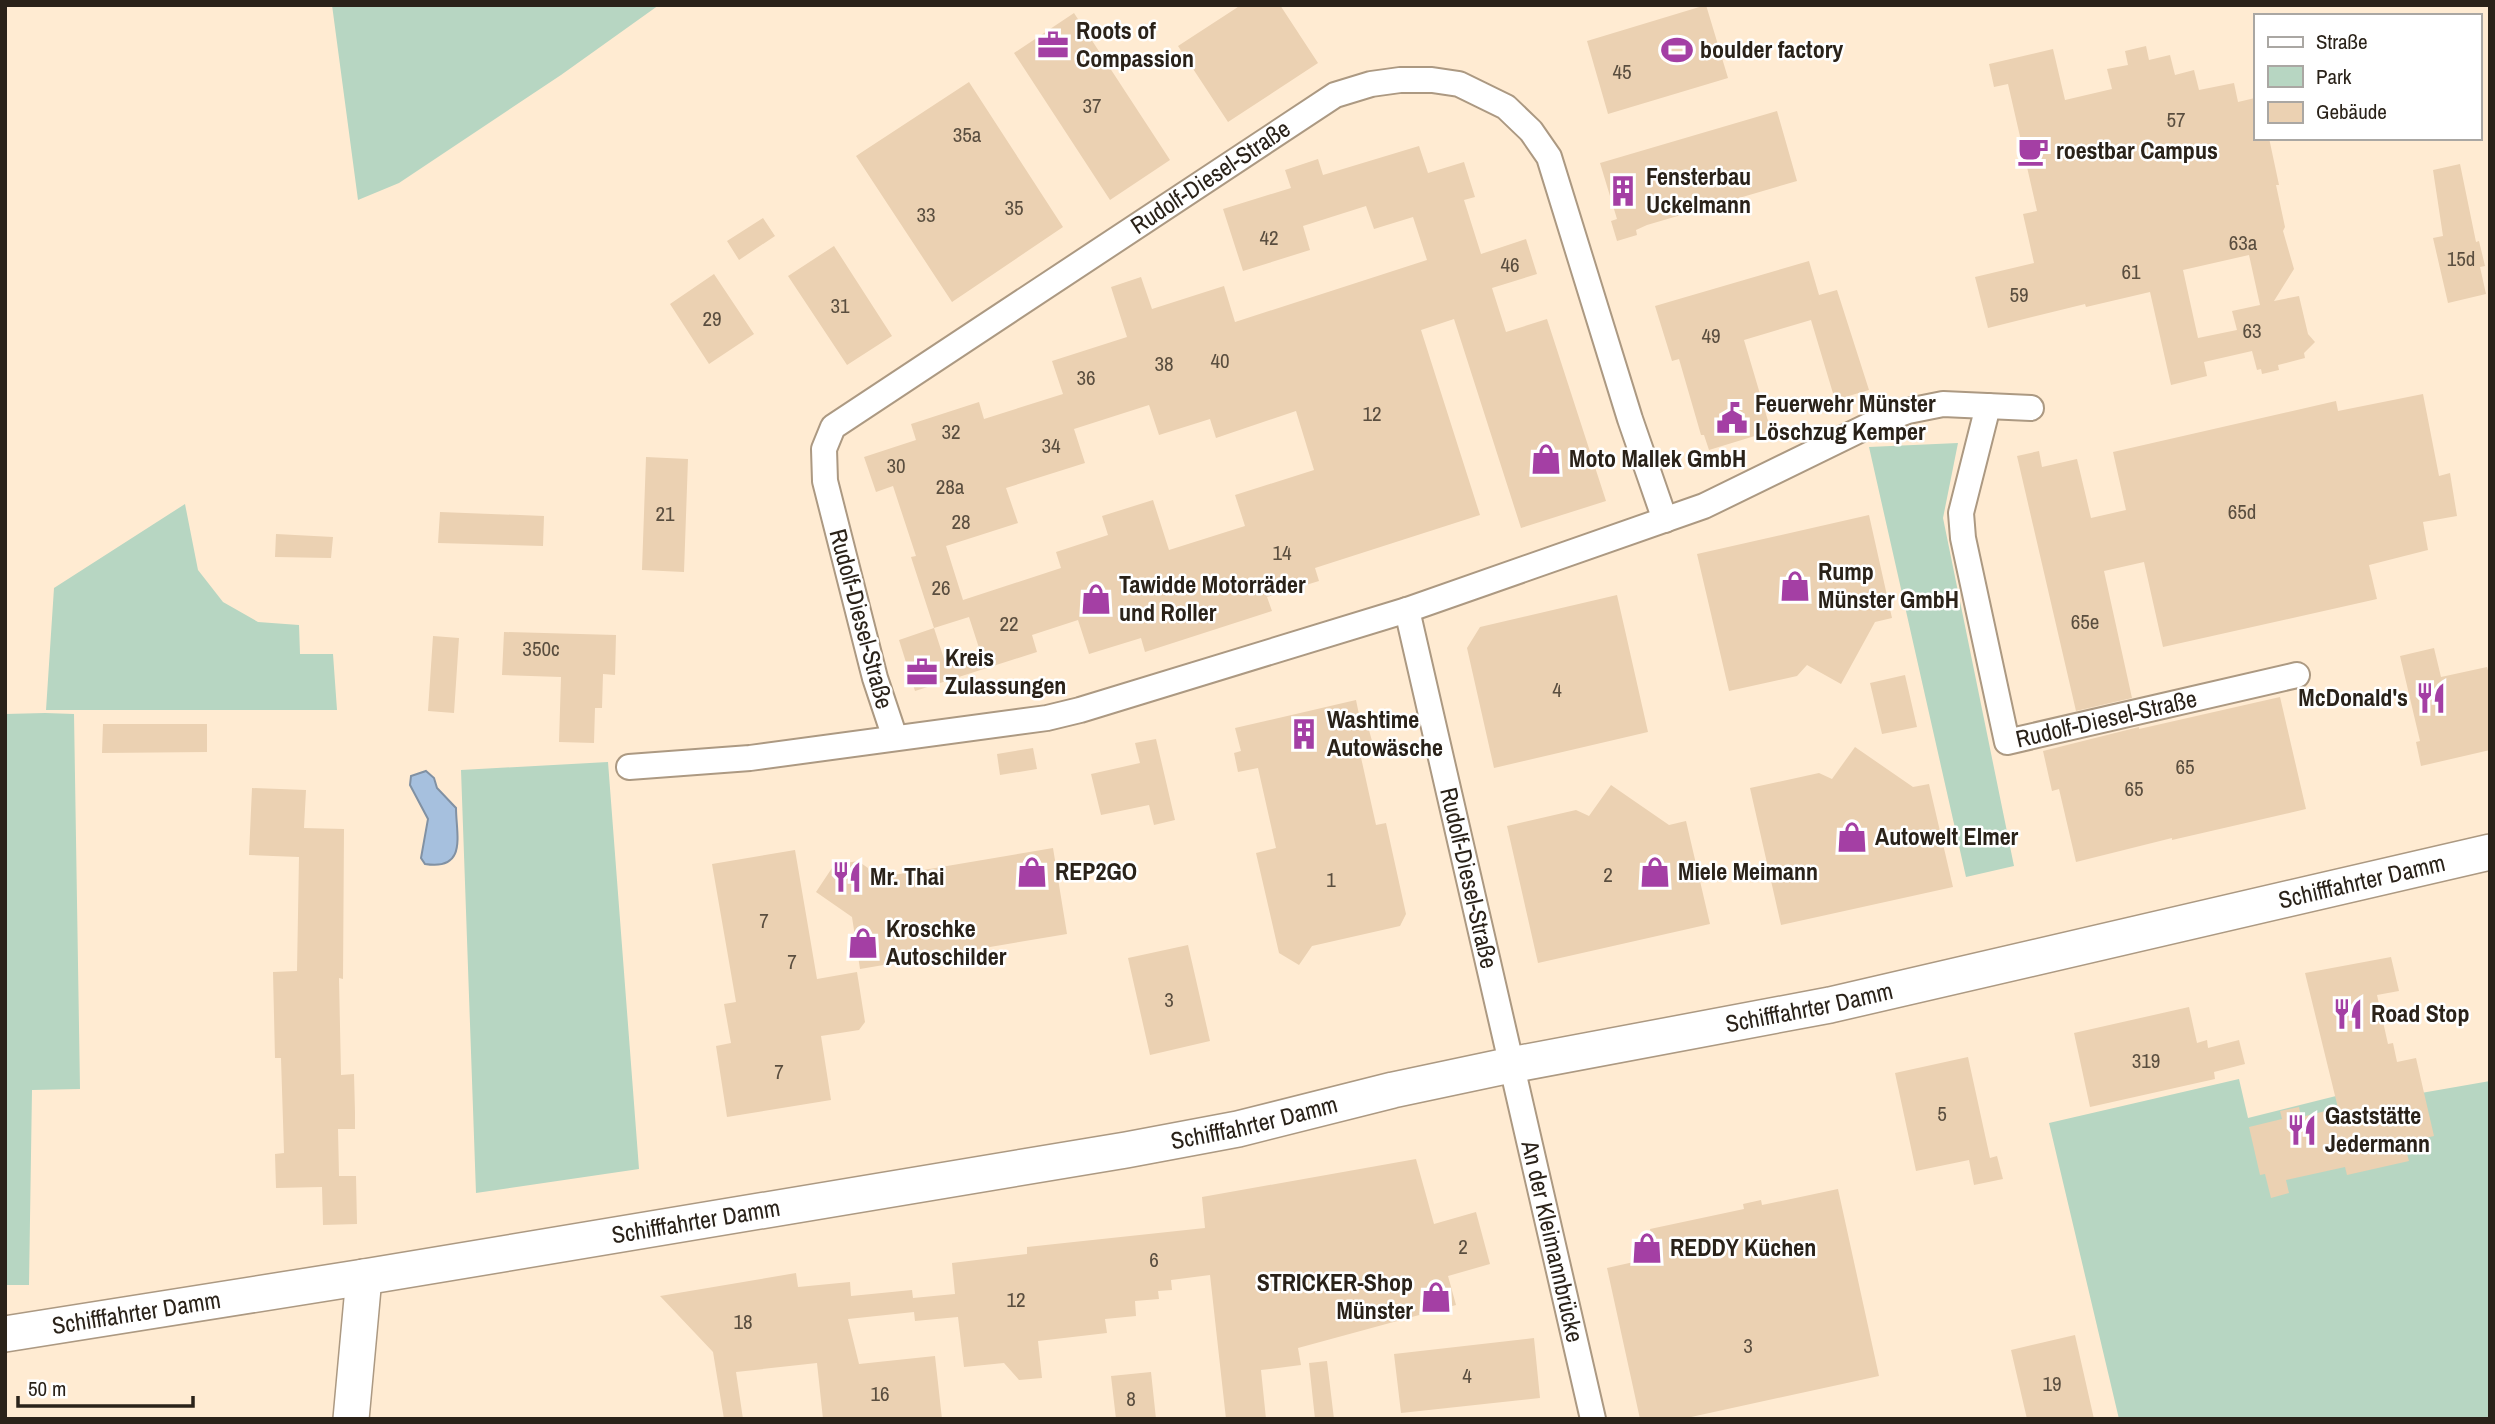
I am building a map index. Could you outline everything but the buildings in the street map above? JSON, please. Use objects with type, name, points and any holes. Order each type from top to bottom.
[{"type":"main road","name":"Schifffahrter Damm","points":[[5,1334],[364,1277],[1139,1148],[1238,1129],[1393,1090],[1511,1065],[1830,1005],[2490,852]]},
{"type":"main road","points":[[351,1419],[364,1277]]},
{"type":"street","name":"Rudolf-Diesel-Straße","points":[[895,738],[875,678],[825,481],[824,449],[832,427],[1335,95],[1371,84],[1432,80],[1459,84],[1506,107],[1531,131],[1549,158],[1630,419],[1665,520]]},
{"type":"street","name":"Rudolf-Diesel-Straße","points":[[629,767],[750,758],[1047,718],[1080,710],[1407,610],[1704,506],[1872,424],[1908,411],[1943,404],[2031,408]]},
{"type":"street","name":"Rudolf-Diesel-Straße","points":[[1988,406],[1961,513],[1963,538],[2007,742],[2297,675]]},
{"type":"street","name":"Rudolf-Diesel-Straße","points":[[1407,610],[1511,1065]]},
{"type":"street","name":"An der Kleimannbrücke","points":[[1511,1065],[1593,1419]]},
{"type":"green space","points":[[332,5],[659,5],[561,75],[399,183],[358,200]]},
{"type":"green space","points":[[1958,443],[1943,518],[2014,866],[1966,877],[1869,447]]},
{"type":"green space","points":[[185,504],[198,570],[223,602],[258,622],[299,625],[300,654],[333,654],[337,710],[46,710],[54,588]]},
{"type":"green space","points":[[5,714],[74,714],[80,1089],[32,1090],[29,1285],[5,1285]]},
{"type":"green space","points":[[608,762],[639,1169],[476,1193],[461,770]]},
{"type":"green space","points":[[2239,1079],[2248,1118],[2376,1086],[2404,1096],[2490,1081],[2490,1419],[2119,1419],[2049,1123]]},
{"type":"water","points":[[426,771],[434,778],[437,788],[456,808],[457,848],[448,862],[439,865],[425,864],[421,858],[428,819],[410,785],[411,776]]},
{"type":"place","name":"Roots of Compassion","points":[[1053,45]]},
{"type":"place","name":"boulder factory","points":[[1677,50]]},
{"type":"place","name":"roestbar Campus","points":[[2033,151]]},
{"type":"place","name":"Fensterbau Uckelmann","points":[[1623,191]]},
{"type":"place","name":"Feuerwehr Münster Löschzug Kemper","points":[[1732,418]]},
{"type":"place","name":"Moto Mallek GmbH","points":[[1546,459]]},
{"type":"place","name":"Rump Münster GmbH","points":[[1795,586]]},
{"type":"place","name":"Tawidde Motorräder und Roller","points":[[1096,599]]},
{"type":"place","name":"Kreis Zulassungen","points":[[922,672]]},
{"type":"place","name":"McDonald's","points":[[2431,698]]},
{"type":"place","name":"Washtime Autowäsche","points":[[1304,734]]},
{"type":"place","name":"Autowelt Elmer","points":[[1852,837]]},
{"type":"place","name":"REP2GO","points":[[1032,872]]},
{"type":"place","name":"Miele Meimann","points":[[1655,872]]},
{"type":"place","name":"Mr. Thai","points":[[847,877]]},
{"type":"place","name":"Kroschke Autoschilder","points":[[863,943]]},
{"type":"place","name":"Road Stop","points":[[2348,1014]]},
{"type":"place","name":"Gaststätte Jedermann","points":[[2302,1130]]},
{"type":"place","name":"REDDY Küchen","points":[[1647,1248]]},
{"type":"place","name":"STRICKER-Shop Münster","points":[[1436,1297]]}]
